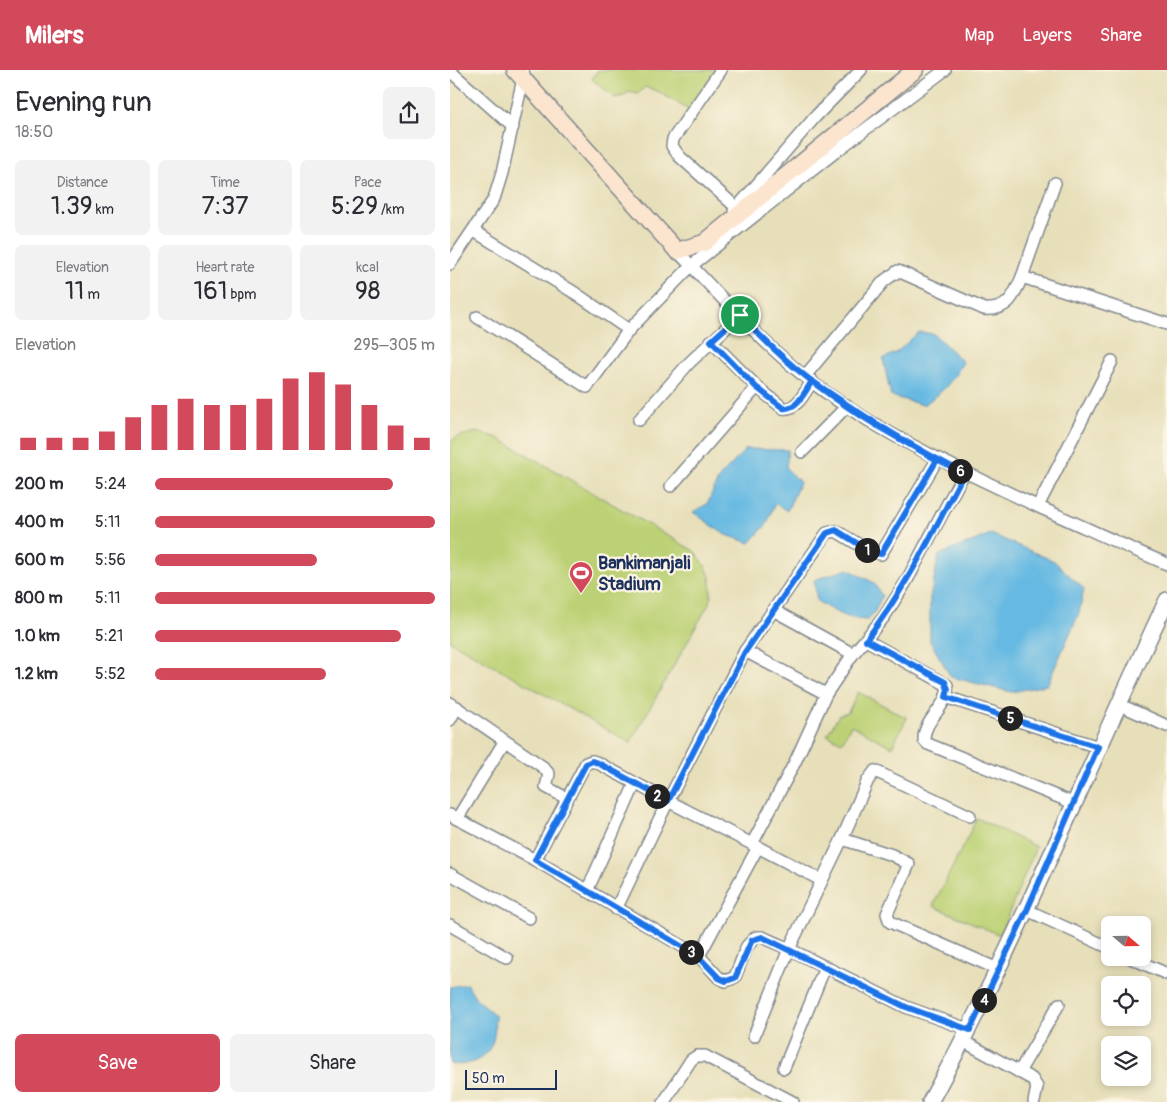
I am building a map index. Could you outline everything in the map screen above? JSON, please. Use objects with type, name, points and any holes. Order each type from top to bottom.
[{"type":"main road","points":[[521,73],[677,251],[704,243],[712,237],[915,70]]},
{"type":"street","points":[[721,70],[673,139],[672,146],[680,156],[737,208]]},
{"type":"street","points":[[712,237],[816,116],[861,70]]},
{"type":"street","points":[[477,317],[587,387],[629,330],[691,266],[839,149],[945,70]]},
{"type":"street","points":[[450,71],[513,127]]},
{"type":"street","points":[[450,264],[494,199],[513,127],[521,73]]},
{"type":"street","points":[[711,341],[756,387],[787,409],[796,404],[809,379],[891,273],[904,271],[976,306],[994,310],[1007,305],[1013,299],[1022,277],[1056,184]]},
{"type":"street","points":[[474,231],[629,330]]},
{"type":"street","points":[[677,251],[777,352],[809,379],[848,406],[937,460],[1167,564]]},
{"type":"street","points":[[1022,277],[1167,324]]},
{"type":"street","points":[[638,420],[711,341],[740,315]]},
{"type":"street","points":[[1038,506],[1112,361]]},
{"type":"street","points":[[672,486],[756,387]]},
{"type":"street","points":[[802,452],[848,406]]},
{"type":"street","points":[[616,909],[668,801],[745,652],[806,562],[827,533],[832,530],[841,532],[871,552],[881,554],[937,460]]},
{"type":"street","points":[[698,956],[755,845],[826,694],[853,654],[884,617],[906,582],[964,473]]},
{"type":"street","points":[[930,1102],[1000,970],[1098,747],[1167,600]]},
{"type":"street","points":[[773,610],[853,654]]},
{"type":"street","points":[[866,640],[945,682],[948,689],[946,697],[926,730],[924,740],[928,744],[1073,804]]},
{"type":"street","points":[[745,652],[826,694]]},
{"type":"street","points":[[946,697],[1098,747]]},
{"type":"street","points":[[1118,704],[1167,726]]},
{"type":"street","points":[[450,720],[454,705],[504,742],[547,770],[546,787],[566,798]]},
{"type":"street","points":[[504,742],[453,817],[535,860],[698,956],[719,978],[726,981],[735,978],[747,946],[756,937],[762,937],[966,1036],[1035,1082],[1036,1093],[1034,1102]]},
{"type":"street","points":[[535,860],[581,769],[592,761],[821,880]]},
{"type":"street","points":[[754,1036],[789,950],[868,780],[875,771],[883,773],[970,816]]},
{"type":"street","points":[[587,891],[636,784]]},
{"type":"street","points":[[842,839],[892,855],[908,864],[888,914],[890,922],[1000,970]]},
{"type":"street","points":[[450,874],[529,918]]},
{"type":"street","points":[[1027,910],[1101,944]]},
{"type":"street","points":[[450,926],[507,958]]},
{"type":"street","points":[[1149,966],[1167,974]]},
{"type":"street","points":[[784,1068],[825,967]]},
{"type":"street","points":[[1019,1072],[1059,1004]]},
{"type":"street","points":[[664,1102],[690,1060],[697,1056],[705,1056],[793,1102]]},
{"type":"green space","points":[[598,70],[716,70],[689,110],[657,91],[645,87],[638,94],[629,92],[624,96],[615,98],[592,79]]},
{"type":"green space","name":"Bankimanjali Stadium","points":[[476,432],[496,437],[694,551],[707,569],[711,581],[710,602],[630,743],[450,641],[450,442],[457,437]]},
{"type":"green space","points":[[858,692],[907,718],[892,747],[851,725],[842,742],[827,735],[839,715],[848,712]]},
{"type":"green space","points":[[977,818],[1036,847],[1000,935],[933,906]]},
{"type":"water","points":[[919,332],[934,334],[963,362],[946,386],[923,405],[891,396],[883,359],[897,352]]},
{"type":"water","points":[[746,449],[788,450],[786,468],[800,482],[787,511],[775,503],[767,524],[750,543],[724,534],[693,512],[707,504],[719,478]]},
{"type":"water","points":[[991,534],[1054,561],[1084,589],[1079,613],[1047,685],[1011,692],[951,677],[930,641],[930,598],[939,555]]},
{"type":"water","points":[[848,569],[874,583],[882,596],[875,611],[868,620],[847,617],[817,601],[814,580]]},
{"type":"water","points":[[467,984],[477,1000],[496,1016],[494,1035],[489,1050],[479,1059],[465,1064],[450,1064],[450,987]]},
{"type":"place","name":"Bankimanjali Stadium","points":[[581,594]]},
{"type":"route","points":[[740,315],[711,341],[756,387],[783,408],[792,408],[812,381],[901,440],[964,473],[906,582],[884,617],[866,640],[941,679],[947,685],[946,697],[1098,747],[1000,970],[982,1002],[970,1030],[906,1007],[762,937],[756,937],[747,946],[735,978],[726,981],[719,978],[698,956],[535,860],[581,769],[592,761],[668,801],[745,652],[800,569],[827,533],[836,530],[871,552],[881,554],[937,460],[901,440],[805,376],[777,352],[740,315]]}]
